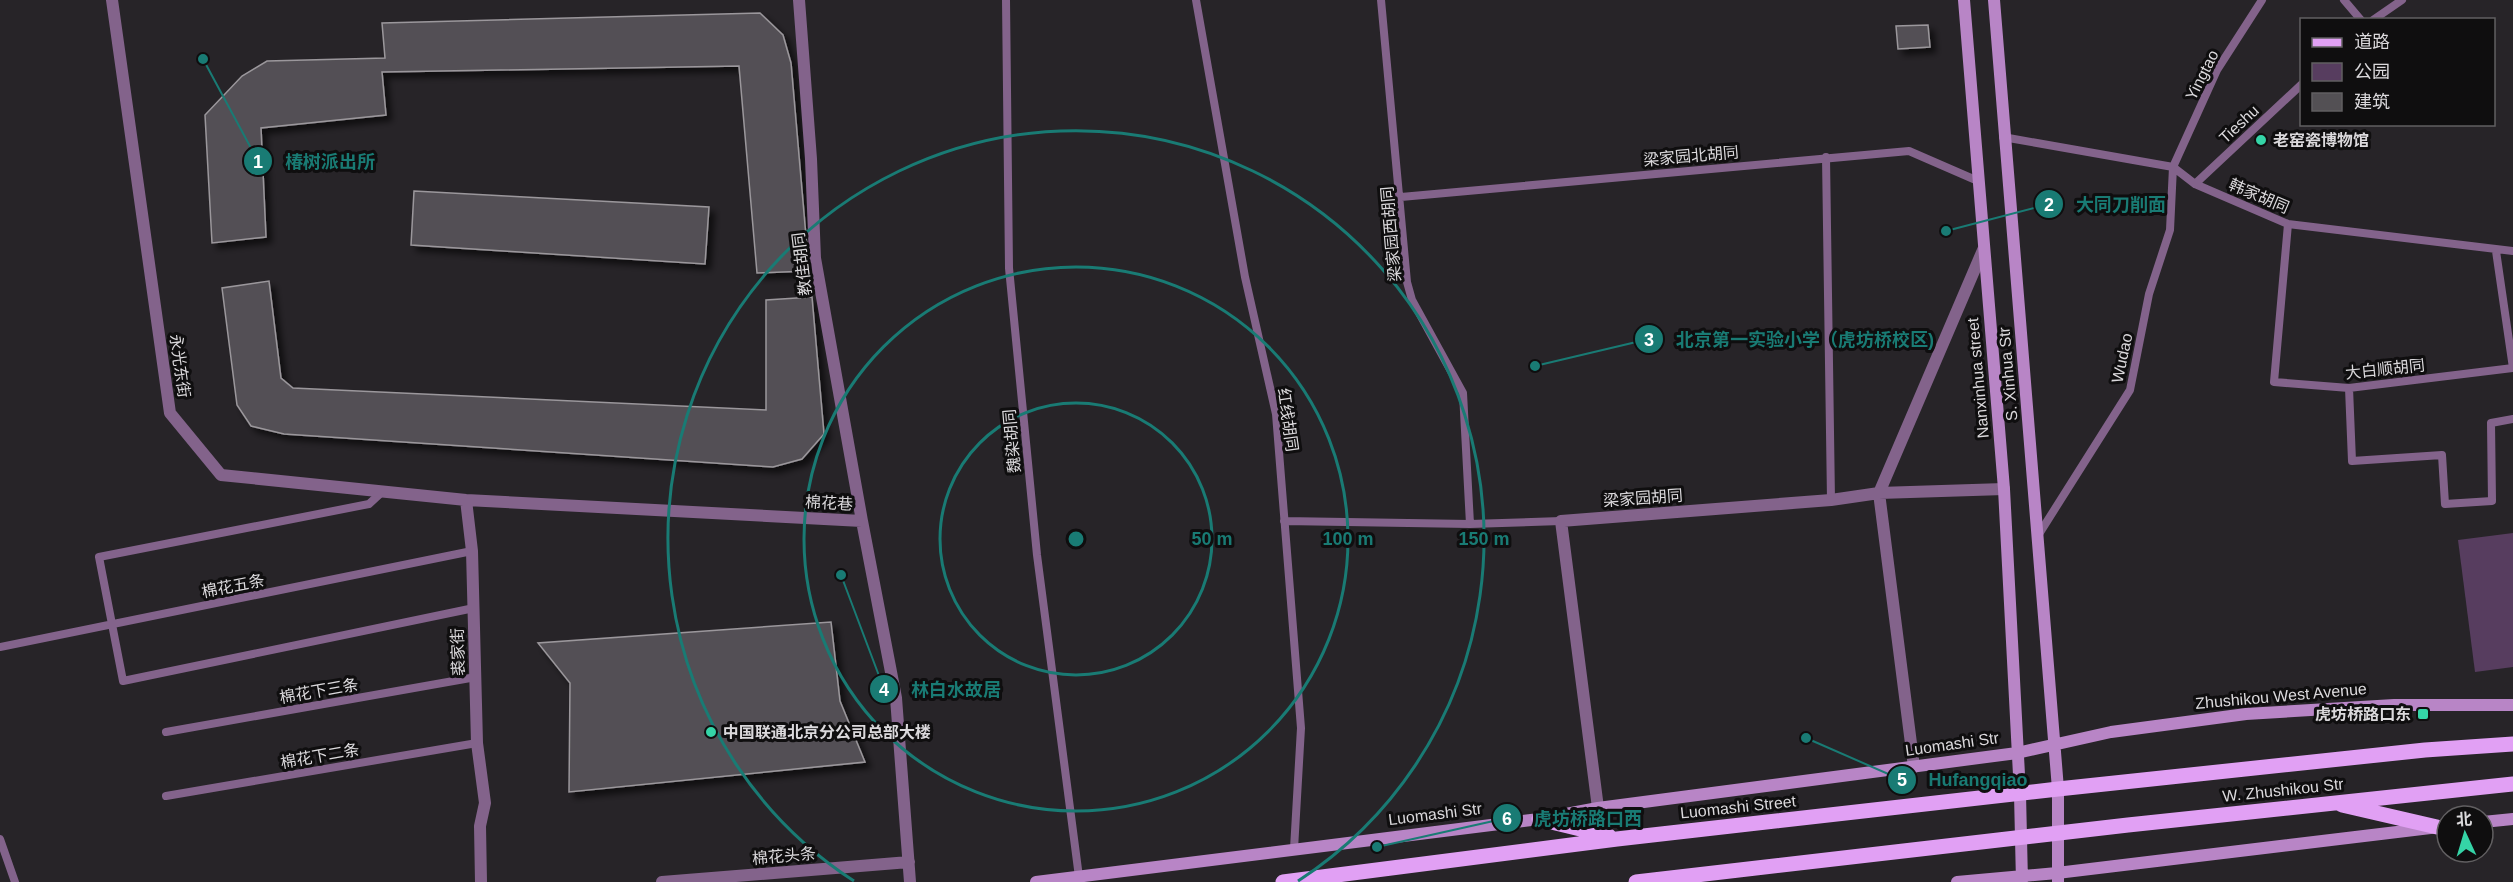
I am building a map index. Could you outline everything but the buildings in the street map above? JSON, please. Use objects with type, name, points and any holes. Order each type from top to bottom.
[{"type":"main road","points":[[2058,789],[2425,750],[2513,744]]},
{"type":"main road","name":"W. Zhushikou Str","points":[[2020,837],[2513,784]]},
{"type":"main road","name":"Luomashi Street","points":[[1282,882],[1617,838],[2058,789]]},
{"type":"main road","points":[[2331,802],[2435,824]]},
{"type":"main road","points":[[1539,819],[1617,838]]},
{"type":"main road","points":[[1636,882],[2020,837]]},
{"type":"street","name":"永光东街","points":[[112,0],[170,413],[221,475],[466,500]]},
{"type":"street","name":"教佳胡同","points":[[799,0],[811,159],[815,258],[862,521]]},
{"type":"street","name":"Nanxinhua street","points":[[1964,0],[2004,489],[2020,794],[2022,879]]},
{"type":"street","name":"S. Xinhua Str","points":[[1994,0],[2003,137],[2039,534],[2058,789],[2057,877]]},
{"type":"street","points":[[1914,767],[1879,493],[1983,250]]},
{"type":"street","name":"梁家园胡同","points":[[1561,521],[1831,500],[1879,493],[2004,489]]},
{"type":"street","name":"棉花巷","points":[[466,500],[862,521],[896,698],[910,882]]},
{"type":"street","name":"裘家街","points":[[466,500],[472,551],[477,743],[485,803],[480,826],[482,882]]},
{"type":"street","points":[[1561,521],[1598,808]]},
{"type":"street","name":"Zhushikou West Avenue","points":[[2017,753],[2111,732],[2246,714],[2394,705],[2513,705]]},
{"type":"street","name":"Luomashi Str","points":[[1036,882],[1539,819],[1598,808],[2017,753]]},
{"type":"street","points":[[2495,821],[2513,819]]},
{"type":"street","points":[[1958,882],[2057,877],[2435,827]]},
{"type":"street","name":"棉花头条","points":[[662,882],[909,862]]},
{"type":"lane","name":"魏染胡同","points":[[1006,0],[1009,268],[1037,555],[1079,877]]},
{"type":"lane","name":"红线胡同","points":[[1196,0],[1245,277],[1276,414],[1301,728],[1294,849]]},
{"type":"lane","name":"梁家园西胡同","points":[[1381,0],[1401,197],[1407,282],[1412,300],[1463,393],[1470,524]]},
{"type":"lane","name":"Yingtao","points":[[2172,167],[2217,70],[2262,0]]},
{"type":"lane","points":[[2344,0],[2359,18]]},
{"type":"lane","points":[[2376,18],[2402,0]]},
{"type":"lane","name":"Tieshu","points":[[2195,184],[2300,85]]},
{"type":"lane","name":"韩家胡同","points":[[2003,137],[2172,167],[2195,184],[2288,224],[2496,251],[2513,251]]},
{"type":"lane","name":"梁家园北胡同","points":[[1401,197],[1909,151],[1978,181]]},
{"type":"lane","points":[[1826,157],[1831,500]]},
{"type":"lane","name":"Wudao","points":[[2039,534],[2130,390],[2149,294],[2170,230],[2172,167]]},
{"type":"lane","name":"大白顺胡同","points":[[2288,224],[2274,382],[2349,388],[2513,368]]},
{"type":"lane","points":[[2496,251],[2513,368]]},
{"type":"lane","points":[[2349,388],[2352,461],[2442,454],[2445,504],[2492,501],[2491,423],[2513,419]]},
{"type":"lane","points":[[383,491],[369,504],[99,557],[123,681],[474,609]]},
{"type":"lane","name":"梁家园胡同","points":[[1284,521],[1470,524],[1561,521]]},
{"type":"lane","name":"棉花五条","points":[[0,647],[472,551]]},
{"type":"lane","name":"棉花下三条","points":[[166,732],[476,677]]},
{"type":"lane","name":"棉花下二条","points":[[166,796],[477,743]]},
{"type":"lane","points":[[0,838],[15,882]]},
{"type":"green space","points":[[2513,533],[2513,667],[2475,672],[2458,540]]},
{"type":"place","name":"椿树派出所","points":[[203,59]]},
{"type":"place","name":"老窑瓷博物馆","points":[[2261,140]]},
{"type":"place","name":"大同刀削面","points":[[1946,231]]},
{"type":"place","name":"北京第一实验小学（虎坊桥校区)","points":[[1535,366]]},
{"type":"place","name":"林白水故居","points":[[841,575]]},
{"type":"place","name":"虎坊桥路口东","points":[[2423,714]]},
{"type":"place","name":"中国联通北京分公司总部大楼","points":[[711,732]]},
{"type":"place","name":"Hufangqiao","points":[[1806,738]]},
{"type":"place","name":"虎坊桥路口西","points":[[1377,847]]}]
